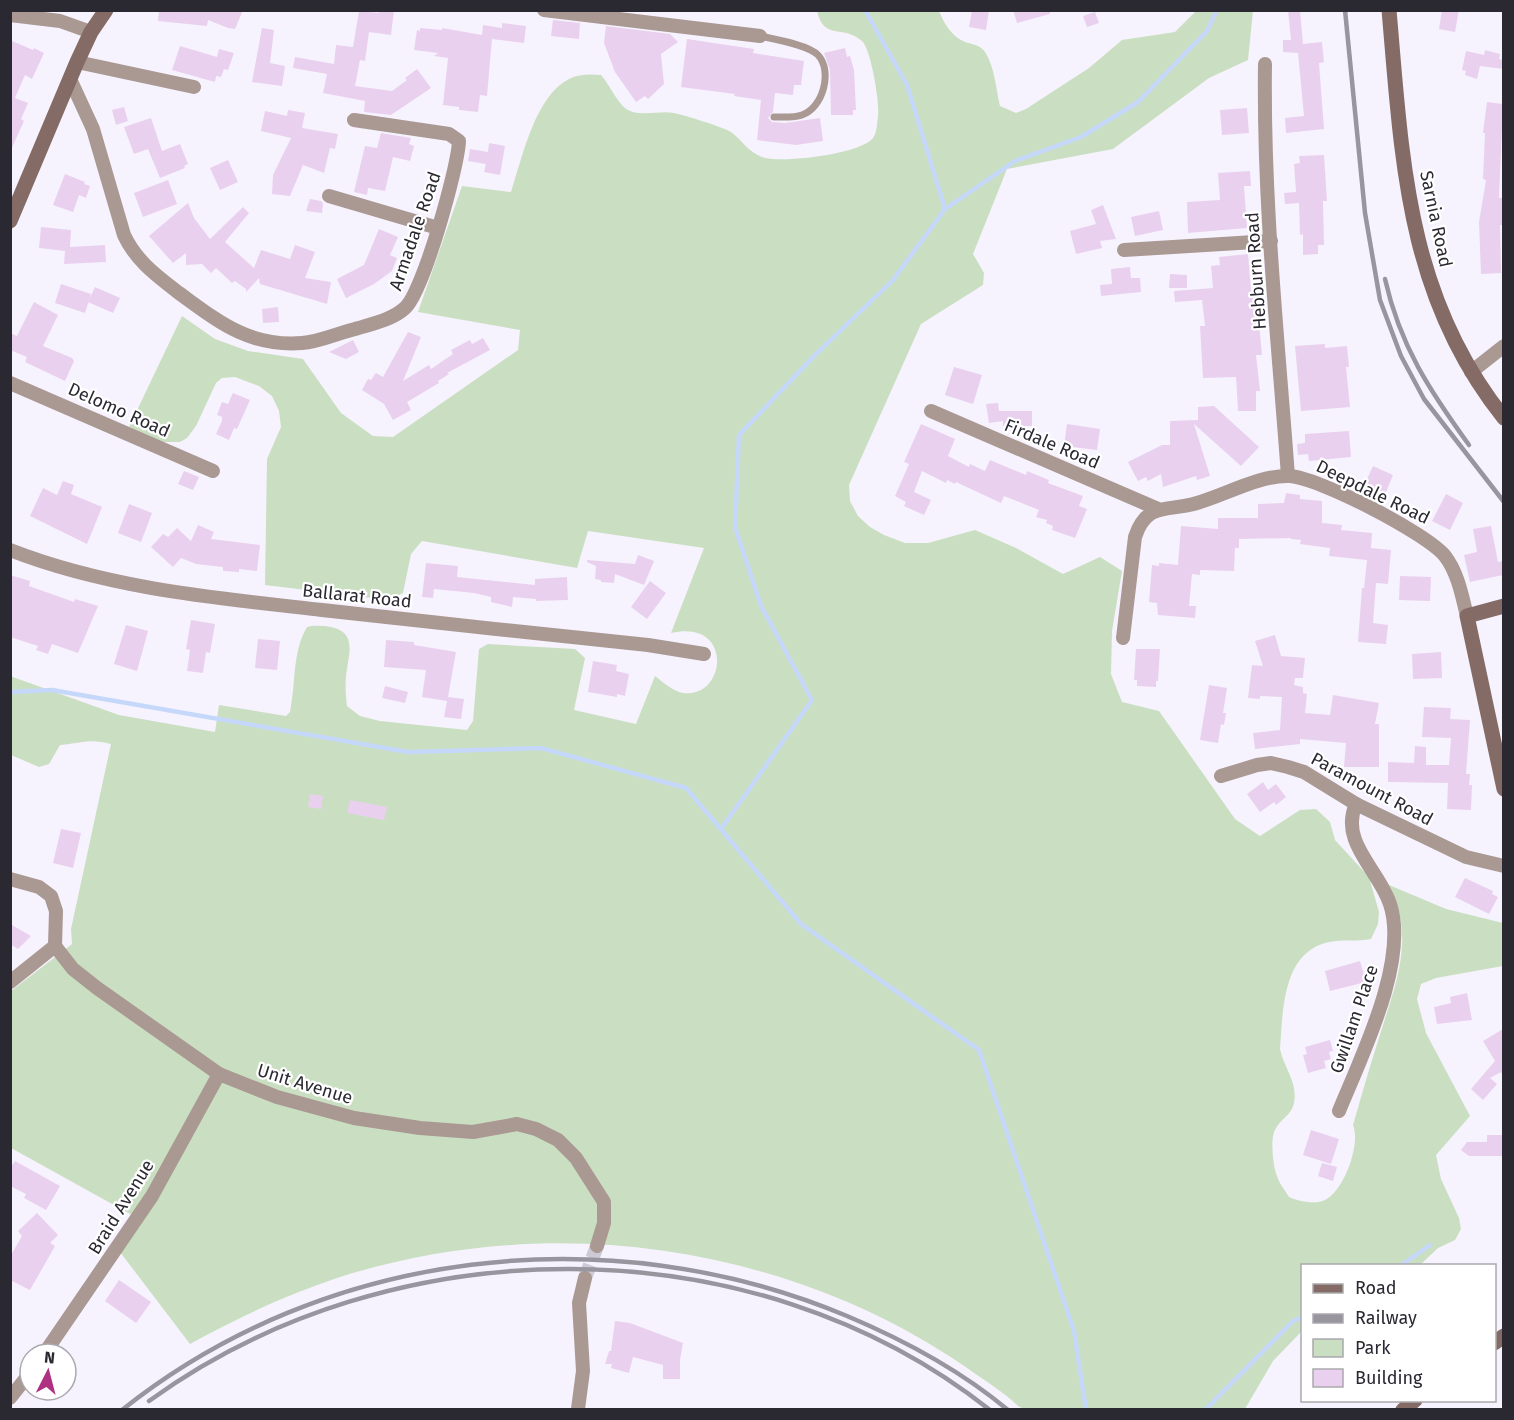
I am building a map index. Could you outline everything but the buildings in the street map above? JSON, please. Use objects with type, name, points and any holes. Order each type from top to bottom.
[{"type":"street","points":[[10,221],[77,62],[91,32],[106,10]]},
{"type":"street","points":[[544,10],[760,36]]},
{"type":"street","name":"Sarnia Road","points":[[1389,10],[1400,130],[1413,219],[1423,261],[1437,302],[1471,372],[1503,418]]},
{"type":"street","points":[[10,15],[60,21],[91,32]]},
{"type":"street","points":[[77,62],[194,87]]},
{"type":"street","name":"Hebburn Road","points":[[1265,64],[1271,241],[1288,476]]},
{"type":"street","name":"Armadale Road","points":[[70,79],[93,129],[124,235],[130,248],[146,268],[231,330],[260,339],[303,343],[394,316],[406,307],[414,294],[438,228],[459,156],[459,141],[449,134],[354,120]]},
{"type":"street","points":[[329,196],[438,228]]},
{"type":"street","points":[[1124,250],[1271,241]]},
{"type":"street","points":[[1471,372],[1503,346]]},
{"type":"street","name":"Delomo Road","points":[[10,383],[213,471]]},
{"type":"street","name":"Firdale Road","points":[[931,411],[1158,509]]},
{"type":"street","points":[[1123,638],[1135,537],[1139,524],[1148,515],[1158,509],[1197,504],[1258,482],[1288,476]]},
{"type":"street","name":"Deepdale Road","points":[[1288,476],[1322,485],[1409,528],[1446,557],[1460,585],[1503,789]]},
{"type":"street","name":"Ballarat Road","points":[[10,550],[45,564],[105,580],[166,591],[235,601],[648,645],[704,654]]},
{"type":"street","points":[[1467,616],[1503,606]]},
{"type":"street","name":"Paramount Road","points":[[1221,776],[1271,763],[1304,772],[1356,804],[1466,857],[1503,866]]},
{"type":"street","name":"Gwillam Place","points":[[1339,1111],[1374,1025],[1391,973],[1394,946],[1390,904],[1352,835],[1350,819],[1356,804]]},
{"type":"street","points":[[10,879],[39,886],[51,896],[56,911],[55,946],[10,982]]},
{"type":"street","name":"Unit Avenue","points":[[55,946],[73,969],[97,988],[219,1074],[277,1097],[354,1118],[447,1131],[483,1131],[512,1124],[536,1129],[558,1140],[571,1151],[604,1202],[605,1215],[597,1246]]},
{"type":"street","name":"Braid Avenue","points":[[52,1342],[152,1196],[219,1074]]},
{"type":"street","points":[[578,1409],[583,1371],[579,1303],[585,1278]]},
{"type":"lane","points":[[760,36],[810,49],[818,54],[823,63],[824,86],[812,109],[804,115],[774,117]]},
{"type":"green space","points":[[817,11],[939,11],[953,34],[964,42],[980,47],[985,52],[993,71],[1000,106],[1016,113],[1026,109],[1089,68],[1122,40],[1175,32],[1196,11],[1253,11],[1248,60],[1209,78],[1113,149],[1007,169],[973,254],[984,273],[983,285],[921,324],[849,485],[850,501],[858,516],[870,527],[905,543],[928,543],[975,530],[1016,548],[1063,574],[1100,557],[1122,571],[1112,631],[1111,674],[1122,702],[1159,711],[1235,819],[1260,836],[1300,810],[1316,809],[1330,822],[1335,840],[1369,877],[1379,912],[1378,924],[1371,939],[1334,941],[1314,948],[1302,958],[1294,970],[1284,1001],[1280,1049],[1295,1095],[1291,1111],[1279,1123],[1273,1134],[1272,1146],[1279,1181],[1289,1197],[1307,1202],[1325,1200],[1339,1187],[1353,1155],[1355,1133],[1353,1125],[1400,963],[1401,925],[1397,905],[1389,885],[1446,909],[1503,923],[1503,966],[1436,978],[1421,984],[1417,999],[1426,1033],[1470,1116],[1436,1155],[1441,1179],[1459,1218],[1461,1229],[1455,1240],[1438,1248],[1421,1264],[1301,1264],[1301,1332],[1273,1361],[1245,1409],[1039,1411],[1026,1409],[1018,1406],[953,1358],[915,1335],[876,1315],[812,1288],[746,1267],[679,1253],[610,1245],[541,1244],[472,1248],[404,1260],[337,1278],[280,1299],[190,1344],[120,1252],[141,1220],[11,1148],[11,991],[72,944],[71,929],[111,744],[91,741],[60,745],[49,764],[39,767],[11,755],[10,676],[119,715],[215,732],[219,705],[286,716],[290,712],[295,668],[302,637],[307,627],[316,626],[336,628],[348,638],[347,706],[360,716],[380,721],[467,730],[473,721],[479,649],[488,644],[575,649],[585,658],[574,710],[636,724],[655,676],[671,688],[683,693],[698,692],[709,684],[715,673],[717,660],[714,647],[706,637],[691,632],[671,633],[704,548],[588,531],[577,568],[422,541],[411,554],[403,593],[388,600],[265,585],[267,459],[281,427],[279,411],[272,396],[259,386],[235,377],[222,378],[216,383],[196,426],[187,438],[180,442],[160,442],[129,427],[182,316],[215,339],[248,351],[303,359],[341,413],[373,436],[393,437],[518,350],[520,330],[418,312],[462,186],[511,192],[531,129],[547,99],[557,87],[577,76],[601,75],[619,102],[630,111],[674,113],[712,124],[731,132],[749,149],[762,157],[786,159],[838,153],[866,144],[873,138],[878,110],[876,89],[869,54],[862,41],[848,33],[829,29],[820,20]]},
{"type":"waterway","points":[[721,829],[812,700],[761,606],[735,527],[739,435],[815,355],[893,280],[945,209],[907,85],[865,10]]},
{"type":"waterway","points":[[945,209],[1015,161],[1081,137],[1138,102],[1207,31],[1217,10]]},
{"type":"waterway","points":[[10,692],[52,690],[408,752],[541,748],[686,788],[801,924],[979,1050],[1074,1331],[1086,1410]]},
{"type":"waterway","points":[[1403,1264],[1430,1245]]},
{"type":"waterway","points":[[1205,1410],[1293,1321],[1301,1317]]},
{"type":"tunnel","points":[[585,1278],[597,1246]]},
{"type":"railway","points":[[1345,10],[1365,213],[1380,300],[1401,356],[1424,399],[1504,502]]},
{"type":"railway","points":[[1385,279],[1399,326],[1418,367],[1469,445]]},
{"type":"railway","points":[[122,1410],[202,1355],[287,1313],[378,1283],[471,1265],[567,1259],[662,1266],[756,1285],[847,1316],[931,1357],[990,1395],[1008,1410]]},
{"type":"railway","points":[[149,1401],[245,1343],[349,1302],[459,1277],[571,1269],[684,1278],[793,1305],[896,1348],[990,1410]]}]
